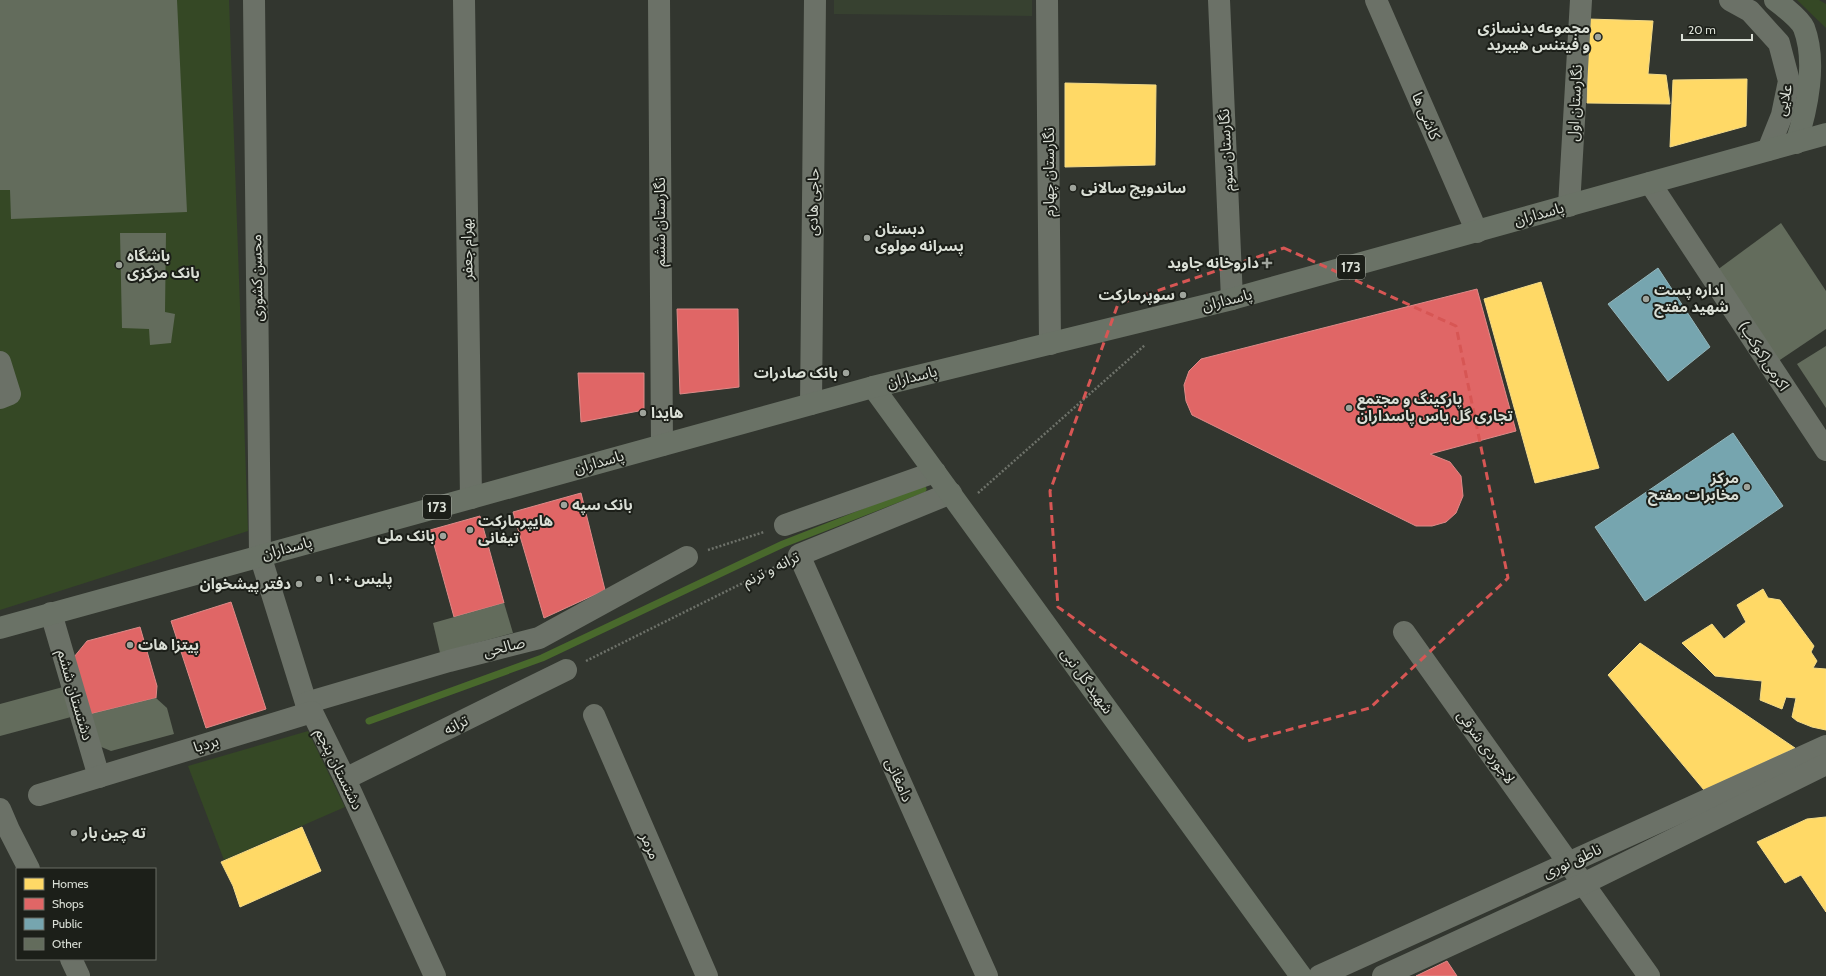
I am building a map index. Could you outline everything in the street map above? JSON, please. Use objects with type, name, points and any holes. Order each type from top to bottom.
[{"type":"main road","points":[[1775,0],[1826,48]]},
{"type":"main road","points":[[1796,143],[1801,126],[1809,84],[1808,50],[1803,26]]},
{"type":"main road","name":"پاسداران","points":[[0,628],[873,387],[1232,299],[1826,134]]},
{"type":"main road","name":"شهید گل نبی","points":[[873,387],[1301,976]]},
{"type":"street","name":"محسن کشوری","points":[[254,0],[260,555]]},
{"type":"street","name":"بهرام جعفر","points":[[464,0],[471,498]]},
{"type":"street","name":"نگارستان ششم","points":[[659,0],[662,445]]},
{"type":"street","name":"حاجی هادی","points":[[811,404],[815,0]]},
{"type":"street","name":"نگارستان چهارم","points":[[1047,0],[1050,344]]},
{"type":"street","name":"نگارستان سوم","points":[[1219,0],[1232,299]]},
{"type":"street","name":"کاشی ها","points":[[1376,0],[1477,232]]},
{"type":"street","name":"نگارستان اول","points":[[1568,206],[1581,0]]},
{"type":"street","name":"علایی","points":[[1730,0],[1750,11],[1778,43],[1790,81],[1782,115],[1768,150]]},
{"type":"street","name":"اکرمی(کوکب)","points":[[1650,183],[1826,450]]},
{"type":"street","points":[[0,362],[10,394],[0,398]]},
{"type":"street","points":[[785,526],[935,472]]},
{"type":"street","name":"ترانه و ترنم","points":[[799,554],[956,500]]},
{"type":"street","name":"دامغانی","points":[[799,554],[986,976]]},
{"type":"street","name":"دشتستان پنجم","points":[[260,555],[309,707],[345,779],[434,976]]},
{"type":"street","name":"صالحی","points":[[309,707],[450,661],[539,638],[688,556]]},
{"type":"street","name":"دشتستان ششم","points":[[51,613],[99,777]]},
{"type":"street","name":"لاجوردی شرقی","points":[[1404,632],[1649,976]]},
{"type":"street","name":"ترانه","points":[[345,779],[566,670]]},
{"type":"street","name":"بردیا","points":[[39,795],[99,777],[309,707]]},
{"type":"street","name":"مرمر","points":[[594,715],[707,976]]},
{"type":"street","name":"ناطق نوری","points":[[1319,976],[1826,746]]},
{"type":"street","name":"ناطق نوری","points":[[1383,976],[1583,884],[1826,764]]},
{"type":"street","points":[[0,808],[4,830],[28,868]]},
{"type":"street","points":[[71,960],[79,976]]},
{"type":"path","points":[[956,500],[1146,344]]},
{"type":"path","points":[[688,556],[785,526]]},
{"type":"path","name":"ترانه و ترنم","points":[[596,656],[799,554]]},
{"type":"highlighted area","points":[[1284,248],[1456,326],[1508,578],[1370,708],[1247,741],[1058,607],[1050,491],[1118,304]]},
{"type":"shaded area","points":[[834,0],[1032,0],[1032,16],[834,14]]},
{"type":"green space","name":"باشگاه بانک مرکزی","points":[[0,0],[229,0],[248,531],[0,610]]},
{"type":"green space","points":[[1797,0],[1819,0],[1826,4],[1826,28]]},
{"type":"green space","points":[[308,731],[345,807],[224,860],[188,766]]},
{"type":"building: Homes","points":[[1588,19],[1653,21],[1648,74],[1666,75],[1670,104],[1587,103]]},
{"type":"building: Homes","points":[[1747,79],[1746,126],[1670,147],[1673,80]]},
{"type":"building: Homes","points":[[1065,83],[1156,85],[1155,165],[1065,167]]},
{"type":"building: Homes","points":[[1541,282],[1599,468],[1535,483],[1484,299]]},
{"type":"building: Homes","points":[[1763,589],[1768,598],[1780,600],[1814,646],[1811,652],[1817,661],[1813,668],[1826,669],[1826,730],[1812,727],[1797,721],[1792,717],[1796,698],[1786,697],[1782,709],[1760,700],[1762,681],[1715,676],[1682,643],[1712,624],[1724,639],[1746,622],[1737,605]]},
{"type":"building: Homes","points":[[1640,643],[1795,748],[1704,790],[1608,675]]},
{"type":"building: Homes","points":[[1826,817],[1826,912],[1801,875],[1785,883],[1757,842],[1807,819]]},
{"type":"building: Homes","points":[[302,827],[321,871],[240,907],[233,886],[221,862]]},
{"type":"building: Shops","name":"پارکینگ و مجتمع تجاری گل یاس پاسداران","points":[[1477,289],[1516,431],[1430,454],[1450,462],[1461,476],[1463,496],[1456,513],[1446,522],[1432,526],[1416,526],[1192,415],[1186,401],[1184,385],[1189,371],[1201,359]]},
{"type":"building: Shops","points":[[677,309],[738,309],[739,387],[680,394]]},
{"type":"building: Shops","points":[[578,373],[644,373],[644,410],[581,422]]},
{"type":"building: Shops","points":[[581,493],[605,590],[544,618],[513,512]]},
{"type":"building: Shops","points":[[480,516],[504,603],[454,617],[430,530]]},
{"type":"building: Shops","points":[[231,602],[266,709],[206,728],[171,621]]},
{"type":"building: Shops","points":[[140,627],[157,686],[156,698],[91,714],[74,657],[87,641]]},
{"type":"building: Shops","points":[[1447,961],[1457,976],[1416,976]]},
{"type":"building: Public","points":[[1658,268],[1710,347],[1668,381],[1608,304]]},
{"type":"building: Public","points":[[1733,433],[1783,506],[1645,601],[1595,527]]},
{"type":"building: Other","points":[[0,0],[177,0],[187,212],[11,219],[10,190],[0,190]]},
{"type":"building: Other","points":[[1781,223],[1826,291],[1826,329],[1777,362],[1713,273]]},
{"type":"building: Other","points":[[120,233],[166,233],[165,312],[175,314],[171,343],[150,345],[149,329],[122,328]]},
{"type":"building: Other","points":[[1826,346],[1826,408],[1797,364]]},
{"type":"building: Other","points":[[504,603],[513,633],[440,653],[433,623]]},
{"type":"building: Other","points":[[63,687],[71,717],[0,736],[0,704]]},
{"type":"building: Other","points":[[156,698],[167,708],[174,734],[111,751],[99,746],[91,714]]},
{"type":"waterway","points":[[369,721],[542,658],[783,544],[923,489]]},
{"type":"place","name":"مجموعه بدنسازی و فیتنس هیبرید","points":[[1598,37]]},
{"type":"place","name":"ساندویچ سالانی","points":[[1073,188]]},
{"type":"place","name":"دبستان پسرانه مولوی","points":[[867,238]]},
{"type":"place","name":"داروخانه جاوید","points":[[1267,263]]},
{"type":"place","name":"باشگاه بانک مرکزی","points":[[119,265]]},
{"type":"place","name":"سوپرمارکت","points":[[1183,295]]},
{"type":"place","name":"اداره پست شهید مفتح","points":[[1646,299]]},
{"type":"place","name":"بانک صادرات","points":[[846,373]]},
{"type":"place","name":"پارکینگ و مجتمع تجاری گل یاس پاسداران","points":[[1349,408]]},
{"type":"place","name":"هایدا","points":[[643,413]]},
{"type":"place","name":"مرکز مخابرات مفتح","points":[[1747,487]]},
{"type":"place","name":"بانک سپه","points":[[564,505]]},
{"type":"place","name":"هایپرمارکت تیفانی","points":[[470,530]]},
{"type":"place","name":"بانک ملی","points":[[443,536]]},
{"type":"place","name":"پلیس +۱۰","points":[[319,579]]},
{"type":"place","name":"دفتر پیشخوان","points":[[299,584]]},
{"type":"place","name":"پیتزا هات","points":[[130,645]]},
{"type":"place","name":"ته چین بار","points":[[74,833]]}]
